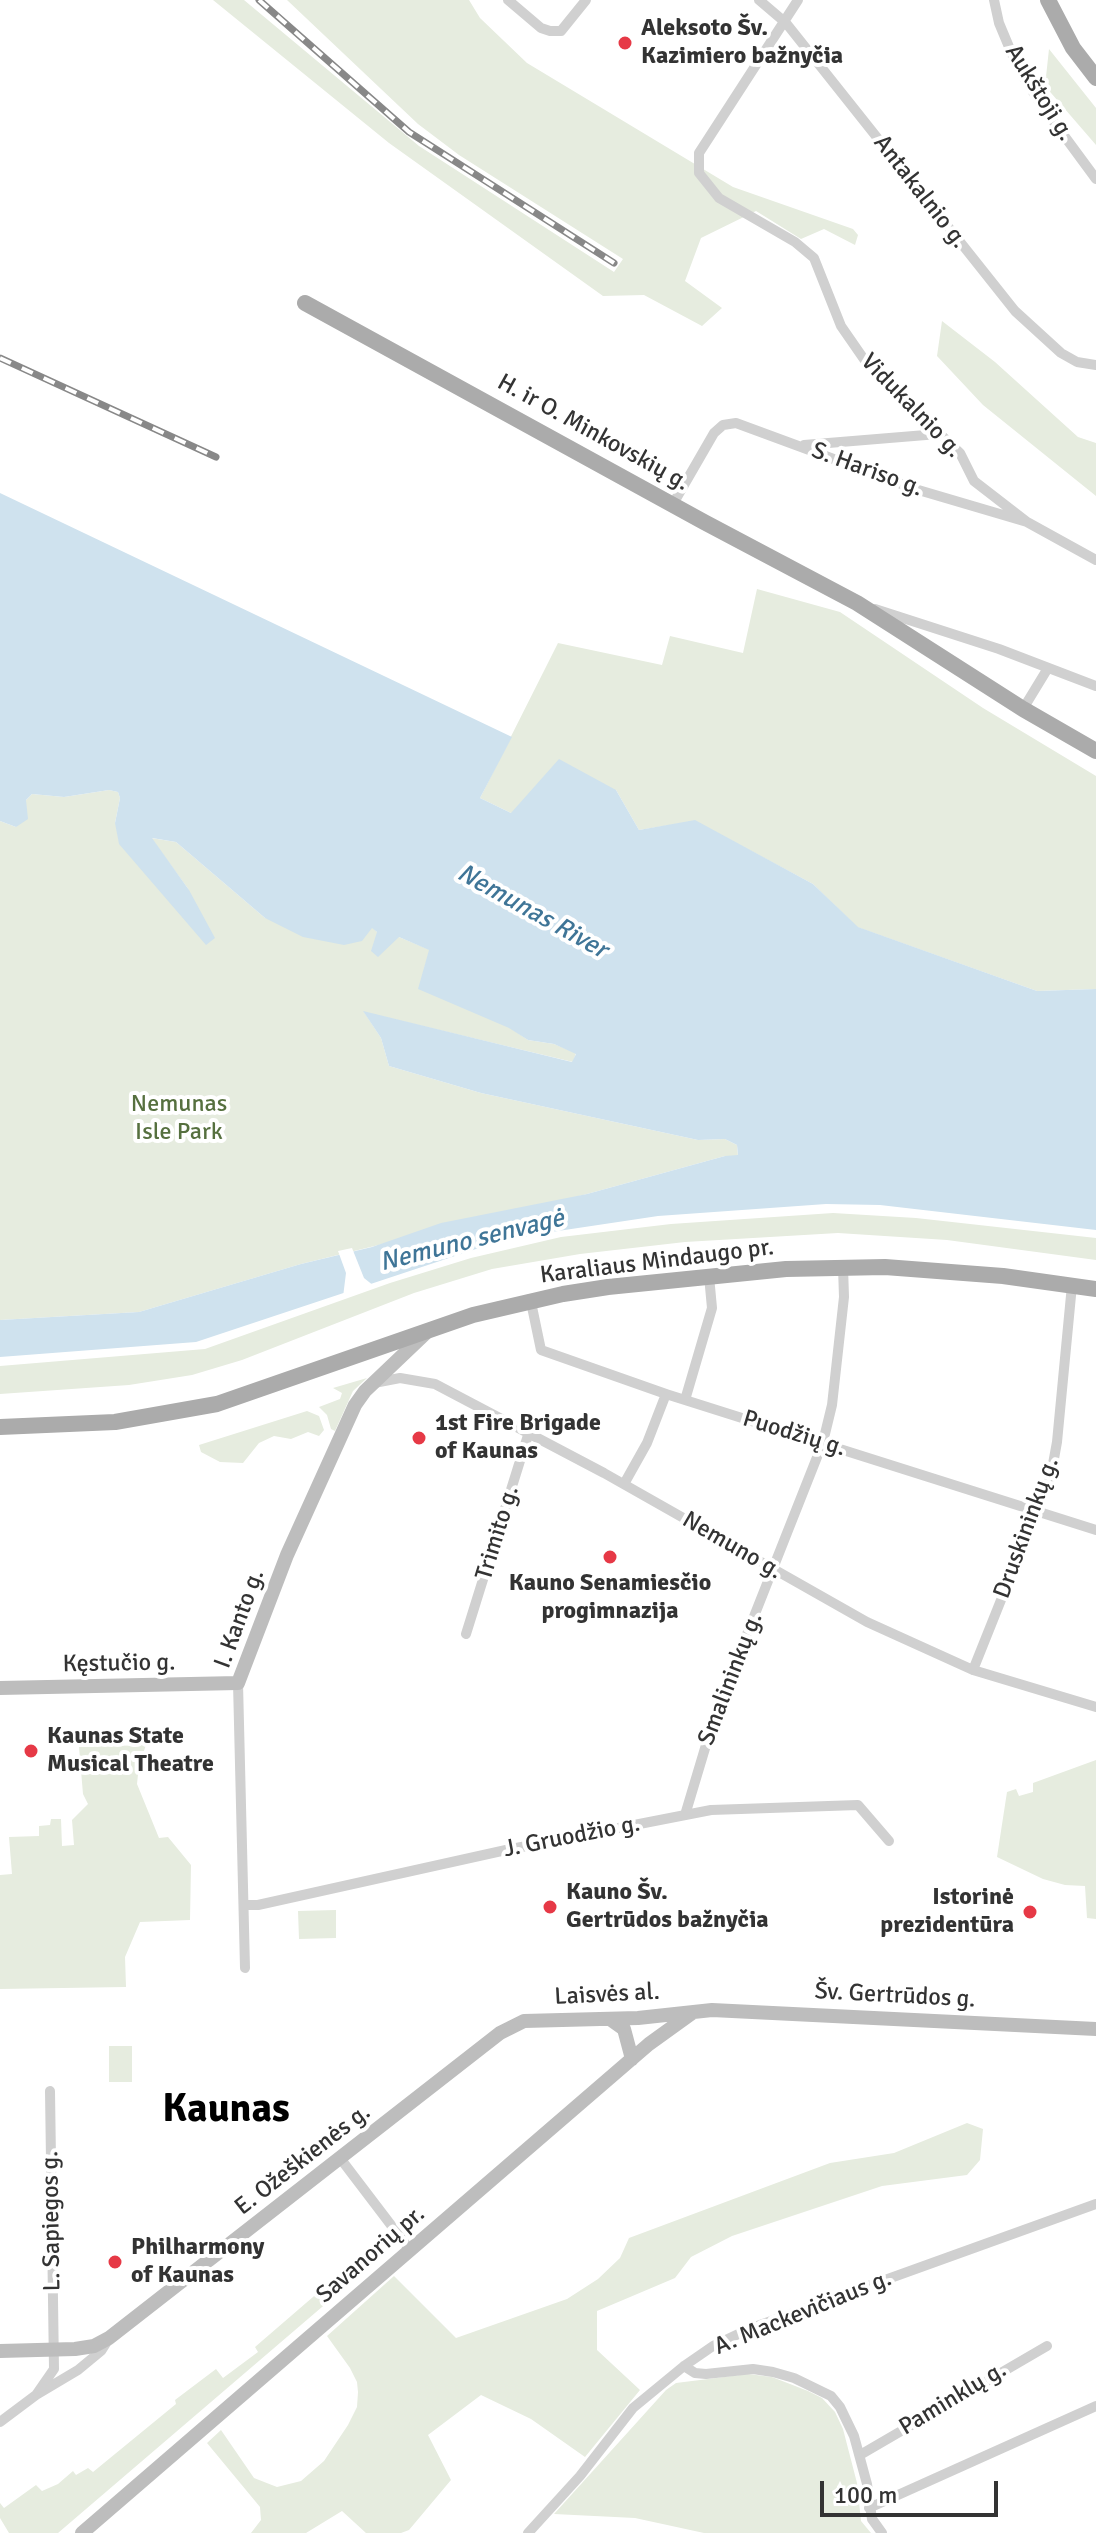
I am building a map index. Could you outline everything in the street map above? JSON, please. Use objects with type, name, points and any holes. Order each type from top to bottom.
[{"type":"main road","points":[[1048,0],[1073,48],[1096,78]]},
{"type":"main road","name":"H. ir O. Minkovskių g.","points":[[305,303],[858,603],[1023,709],[1096,751]]},
{"type":"main road","name":"Karaliaus Mindaugo pr.","points":[[0,1427],[115,1422],[217,1404],[302,1377],[473,1315],[608,1287],[843,1267],[920,1268],[1096,1289]]},
{"type":"street","points":[[508,0],[541,28],[561,31],[586,0]]},
{"type":"street","name":"Antakalnio g.","points":[[759,0],[786,23],[1015,311],[1061,353],[1077,362],[1095,366]]},
{"type":"street","name":"Vidukalnio g.","points":[[798,0],[786,23],[699,153],[699,173],[719,198],[795,242],[814,258],[841,326],[868,365],[960,453],[974,481],[1027,522]]},
{"type":"street","name":"Aukštoji g.","points":[[994,0],[999,23],[1017,66],[1096,179]]},
{"type":"street","name":"S. Hariso g.","points":[[673,504],[714,433],[723,425],[736,423],[915,489],[1027,522],[1096,560]]},
{"type":"street","points":[[799,446],[938,434]]},
{"type":"street","name":"H. ir O. Minkovskių g.","points":[[858,603],[985,644],[1096,686]]},
{"type":"street","points":[[1023,709],[1048,668]]},
{"type":"street","name":"Smalininkų g.","points":[[685,1815],[715,1715],[823,1442],[832,1405],[844,1297],[843,1267]]},
{"type":"street","points":[[685,1400],[712,1308],[709,1276]]},
{"type":"street","name":"Druskininkų g.","points":[[973,1670],[1051,1475],[1072,1285]]},
{"type":"street","name":"Puodžių g.","points":[[531,1302],[541,1350],[666,1394],[1096,1530]]},
{"type":"street","name":"I. Kanto g.","points":[[245,1968],[238,1683],[287,1555],[355,1405],[428,1331]]},
{"type":"street","name":"Nemuno g.","points":[[374,1383],[400,1378],[435,1384],[624,1484],[847,1612],[973,1670],[1096,1707]]},
{"type":"street","points":[[624,1484],[647,1443],[666,1394]]},
{"type":"street","name":"Trimito g.","points":[[466,1634],[529,1432]]},
{"type":"street","name":"Kęstučio g.","points":[[0,1688],[238,1683]]},
{"type":"street","name":"J. Gruodžio g.","points":[[244,1905],[685,1815],[751,1807],[858,1805],[889,1841]]},
{"type":"street","name":"Šv. Gertrūdos g.","points":[[692,2013],[712,2010],[1096,2029]]},
{"type":"street","name":"Laisvės al.","points":[[524,2021],[692,2013]]},
{"type":"street","name":"Savanorių pr.","points":[[82,2533],[632,2059],[692,2013]]},
{"type":"street","points":[[610,2019],[624,2029],[632,2059]]},
{"type":"street","name":"E. Ožeškienės g.","points":[[0,2422],[36,2395],[78,2370],[101,2351],[109,2338],[500,2033],[524,2021]]},
{"type":"street","name":"L. Sapiegos g.","points":[[50,2091],[55,2350]]},
{"type":"street","points":[[340,2158],[410,2250]]},
{"type":"street","name":"A. Mackevičiaus g.","points":[[528,2533],[580,2476],[633,2408],[713,2346],[749,2329],[1096,2204]]},
{"type":"street","points":[[0,2351],[94,2346],[109,2338]]},
{"type":"street","name":"Paminklų g.","points":[[860,2455],[1047,2346]]},
{"type":"street","name":"E. Ožeškienės g.","points":[[36,2395],[54,2369],[55,2350]]},
{"type":"street","points":[[684,2366],[695,2373],[706,2374],[753,2369],[773,2372],[831,2396],[840,2407],[860,2455],[872,2519],[882,2533]]},
{"type":"street","points":[[869,2508],[1096,2406]]},
{"type":"green space","points":[[213,0],[244,0],[419,146],[614,272],[623,259],[459,155],[418,124],[287,0],[469,0],[480,18],[527,63],[733,187],[853,229],[858,235],[855,245],[824,229],[801,239],[756,211],[701,238],[685,281],[722,308],[702,326],[644,295],[603,296],[389,143]]},
{"type":"green space","points":[[1049,49],[1096,108],[1096,145],[1045,86]]},
{"type":"green space","points":[[942,321],[995,362],[1078,437],[1096,443],[1096,496],[983,405],[937,356]]},
{"type":"green space","points":[[757,589],[840,612],[983,708],[1096,776],[1096,989],[1037,991],[857,927],[813,884],[695,821],[639,830],[616,790],[511,813],[480,798],[558,643],[662,665],[670,636],[743,653]]},
{"type":"green space","name":"Nemunas Isle Park","points":[[109,790],[118,792],[120,798],[115,823],[189,890],[151,838],[176,842],[265,918],[372,927],[377,932],[430,950],[424,969],[528,1040],[554,1044],[576,1053],[573,1062],[364,1012],[381,1038],[389,1066],[481,1093],[698,1140],[725,1139],[737,1145],[738,1156],[725,1156],[587,1194],[301,1264],[139,1312],[0,1320],[0,821],[16,827],[26,800],[32,794],[64,797]]},
{"type":"green space","points":[[833,1213],[916,1218],[1096,1238],[1096,1260],[947,1240],[838,1233],[685,1242],[580,1254],[492,1269],[414,1293],[242,1360],[192,1375],[129,1385],[0,1394],[0,1366],[205,1349],[390,1283],[471,1258],[561,1237],[671,1224]]},
{"type":"green space","points":[[367,1378],[353,1391],[335,1431],[331,1429],[327,1415],[319,1407],[340,1399],[342,1393],[333,1388]]},
{"type":"green space","points":[[307,1411],[319,1416],[324,1430],[319,1436],[308,1432],[291,1439],[274,1436],[259,1443],[243,1463],[220,1462],[201,1452],[199,1445]]},
{"type":"green space","points":[[146,1745],[137,1784],[159,1838],[168,1837],[191,1865],[190,1920],[140,1922],[125,1957],[126,1987],[0,1989],[0,1875],[12,1874],[9,1837],[39,1836],[39,1826],[50,1825],[51,1819],[61,1819],[62,1846],[74,1845],[72,1820],[88,1804],[83,1794],[79,1747]]},
{"type":"green space","points":[[1096,1760],[1096,1919],[1087,1918],[1085,1886],[1043,1879],[997,1857],[1007,1792],[1016,1789],[1019,1796],[1033,1792],[1033,1783]]},
{"type":"green space","points":[[336,1910],[336,1938],[299,1939],[298,1911]]},
{"type":"green space","points":[[109,2046],[132,2046],[132,2082],[109,2082]]},
{"type":"green space","points":[[967,2123],[983,2129],[980,2160],[967,2175],[882,2186],[732,2236],[691,2257],[675,2278],[597,2311],[597,2350],[640,2390],[585,2457],[531,2419],[481,2395],[428,2435],[451,2480],[409,2530],[401,2533],[366,2533],[342,2511],[306,2533],[251,2533],[261,2520],[260,2507],[207,2443],[221,2430],[254,2478],[277,2487],[301,2481],[324,2461],[357,2407],[358,2392],[350,2368],[327,2336],[394,2276],[456,2338],[567,2299],[598,2279],[620,2258],[629,2238],[830,2163],[894,2153]]},
{"type":"green space","points":[[335,2278],[343,2289],[58,2533],[9,2533],[0,2518],[0,2503],[4,2508],[36,2485],[42,2491],[58,2484],[73,2471],[76,2475],[88,2468],[93,2472],[176,2404],[175,2400],[216,2369],[223,2378],[258,2352],[255,2347]]},
{"type":"green space","points":[[748,2374],[772,2377],[808,2391],[822,2398],[835,2412],[843,2429],[857,2483],[861,2521],[871,2533],[704,2533],[635,2518],[554,2514],[666,2390],[676,2383]]},
{"type":"water","points":[[0,493],[512,737],[480,798],[511,813],[559,759],[616,790],[639,830],[695,820],[813,884],[858,927],[1037,991],[1096,989],[1096,1230],[880,1205],[826,1204],[658,1216],[538,1234],[479,1248],[196,1342],[0,1357],[0,1320],[139,1312],[301,1264],[372,1247],[441,1223],[587,1194],[738,1155],[737,1145],[725,1139],[698,1140],[481,1093],[389,1066],[381,1038],[363,1011],[572,1062],[576,1054],[554,1044],[528,1040],[509,1028],[418,989],[429,950],[399,937],[378,957],[371,951],[377,932],[372,928],[362,941],[344,945],[303,937],[265,918],[176,842],[152,838],[189,890],[215,938],[206,945],[119,844],[115,823],[120,798],[118,792],[109,790],[64,797],[32,794],[26,800],[28,819],[16,827],[0,821]]},
{"type":"pier","points":[[352,1248],[364,1278],[374,1286],[343,1297],[346,1273],[338,1251]]},
{"type":"railway","points":[[259,0],[409,132],[614,263]]},
{"type":"railway","points":[[0,358],[216,457]]},
{"type":"place","name":"Aleksoto Šv. Kazimiero bažnyčia","points":[[625,43]]},
{"type":"place","name":"1st Fire Brigade of Kaunas","points":[[419,1438]]},
{"type":"place","name":"Kauno Senamiesčio progimnazija","points":[[610,1557]]},
{"type":"place","name":"Kaunas State Musical Theatre","points":[[31,1751]]},
{"type":"place","name":"Kauno Šv. Gertrūdos bažnyčia","points":[[550,1907]]},
{"type":"place","name":"Istorinė prezidentūra","points":[[1030,1912]]},
{"type":"place","name":"Philharmony of Kaunas","points":[[115,2262]]},
{"type":"district","name":"Kaunas","points":[[226,2110]]},
{"type":"water label","name":"Nemunas River","points":[[532,912]]},
{"type":"water label","name":"Nemuno senvagė","points":[[472,1241]]}]
